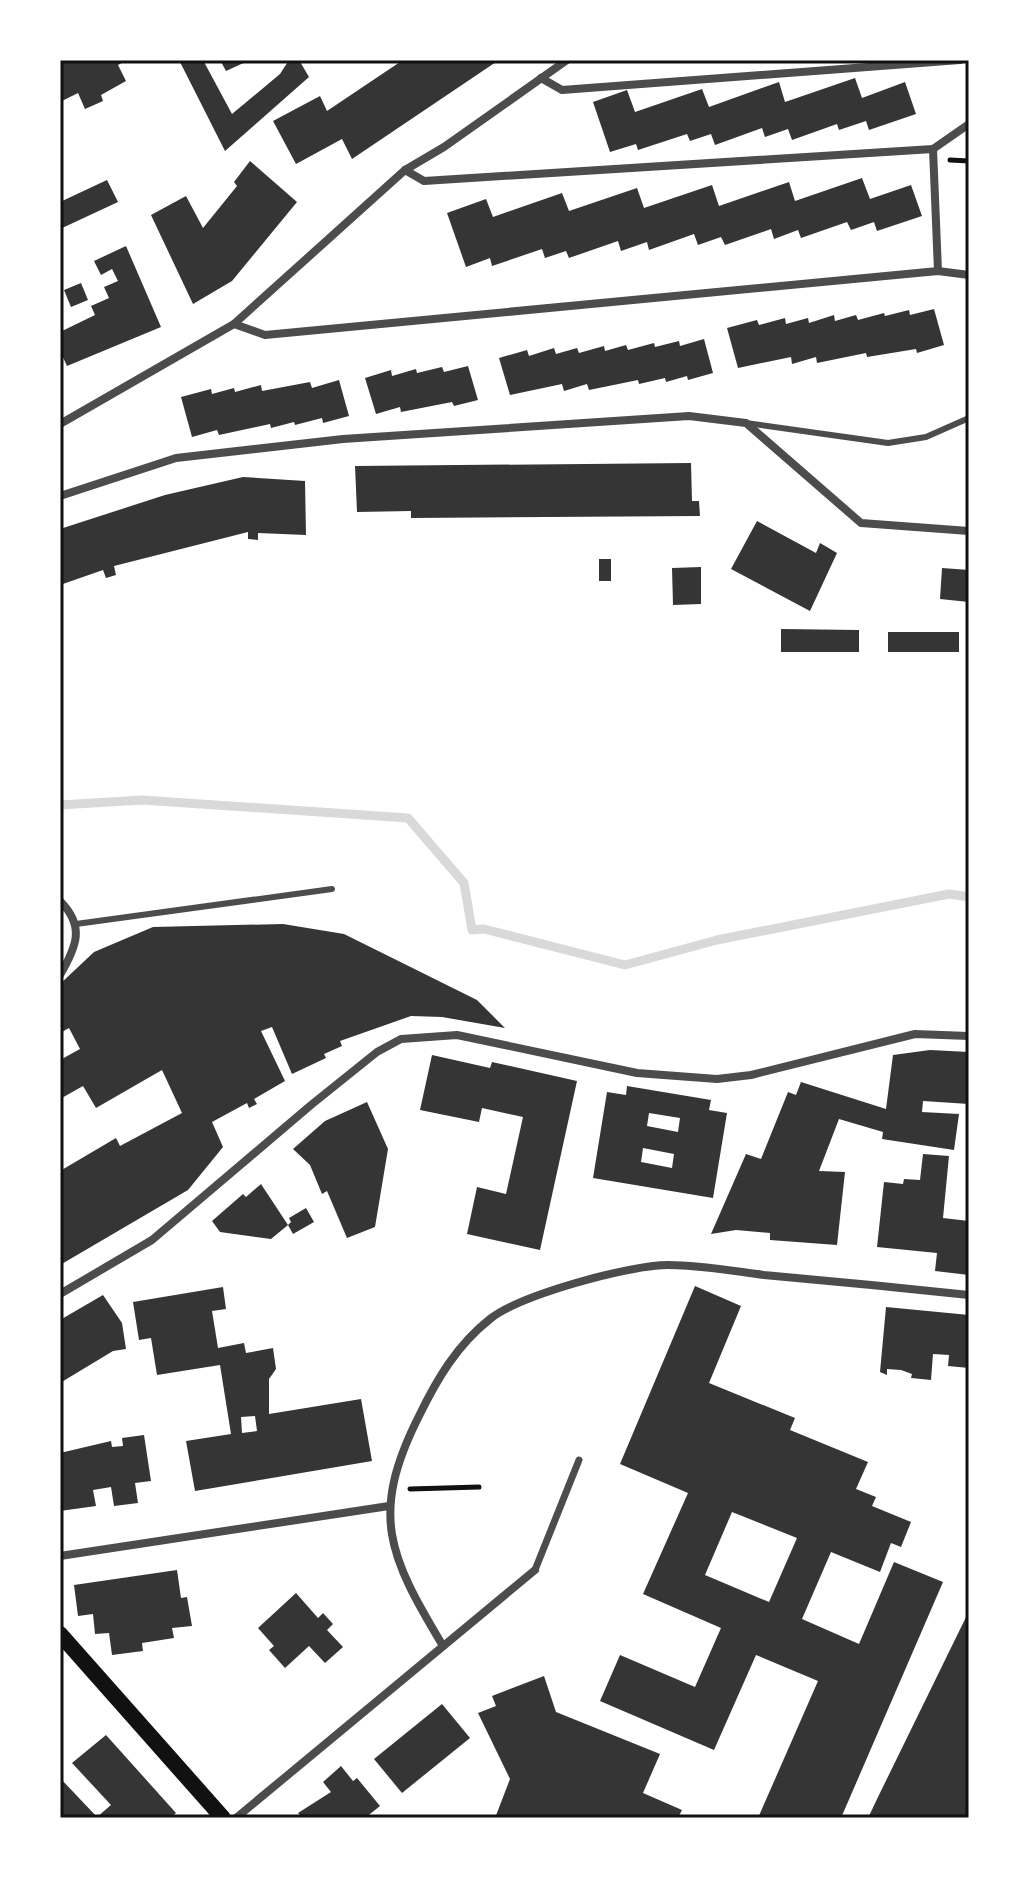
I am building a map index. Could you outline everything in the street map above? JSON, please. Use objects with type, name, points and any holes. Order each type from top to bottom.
[{"type":"main road","points":[[60,1634],[223,1818]]},
{"type":"street","points":[[60,424],[234,324],[405,170],[444,147],[567,60]]},
{"type":"street","points":[[541,78],[562,90],[960,60]]},
{"type":"street","points":[[405,170],[424,181],[933,149],[969,124]]},
{"type":"street","points":[[933,149],[938,271]]},
{"type":"street","points":[[234,324],[265,335],[938,271],[969,275]]},
{"type":"street","points":[[60,496],[176,458],[343,439],[689,416],[746,423],[861,523],[969,531]]},
{"type":"street","points":[[60,901],[75,916],[77,934],[60,975]]},
{"type":"street","points":[[60,1294],[152,1240],[322,1096],[377,1052],[401,1039],[457,1035],[637,1073],[717,1079],[751,1075],[915,1034],[969,1036]]},
{"type":"street","points":[[443,1646],[408,1587],[393,1544],[389,1506],[393,1476],[407,1440],[436,1383],[458,1349],[492,1317],[550,1290],[666,1265],[969,1295]]},
{"type":"street","points":[[236,1818],[535,1570],[579,1460]]},
{"type":"street","points":[[60,1556],[389,1506]]},
{"type":"lane","points":[[746,423],[888,443],[926,437],[969,418]]},
{"type":"lane","points":[[76,924],[332,889]]},
{"type":"path","points":[[405,1489],[479,1487]]},
{"type":"building","points":[[60,60],[127,60],[118,65],[126,81],[101,95],[103,101],[85,109],[78,93],[60,102]]},
{"type":"building","points":[[179,60],[203,60],[232,114],[280,74],[289,60],[299,60],[309,77],[225,151]]},
{"type":"building","points":[[220,60],[250,60],[226,71]]},
{"type":"building","points":[[403,60],[499,60],[352,159],[342,139],[296,164],[273,121],[320,96],[327,111]]},
{"type":"building","points":[[855,78],[862,98],[905,82],[916,114],[869,130],[866,121],[839,130],[837,124],[792,140],[788,129],[765,137],[762,128],[715,145],[711,134],[690,141],[687,134],[638,150],[636,144],[610,152],[593,102],[627,90],[635,112],[702,89],[709,107],[779,82],[785,102]]},
{"type":"building","points":[[250,161],[297,202],[232,281],[193,304],[151,215],[186,196],[203,228],[237,186],[234,182]]},
{"type":"building","points":[[862,178],[870,199],[911,185],[922,216],[877,231],[874,222],[851,230],[847,222],[801,238],[798,230],[774,239],[771,229],[725,245],[721,237],[698,245],[694,234],[649,250],[647,242],[621,251],[618,241],[569,258],[566,251],[545,258],[542,249],[492,266],[490,258],[466,267],[447,213],[486,199],[493,217],[562,193],[569,211],[637,188],[644,208],[712,185],[719,206],[789,182],[795,201]]},
{"type":"building","points":[[107,180],[118,202],[60,229],[60,202]]},
{"type":"building","points":[[126,246],[161,327],[67,366],[60,351],[60,332],[95,315],[91,306],[109,298],[104,287],[118,281],[112,269],[101,275],[94,261]]},
{"type":"building","points":[[81,283],[88,300],[71,307],[64,290]]},
{"type":"building","points":[[934,309],[944,345],[917,353],[916,349],[867,357],[866,353],[817,363],[816,357],[792,364],[791,357],[738,368],[727,328],[757,320],[759,325],[785,318],[786,324],[808,318],[809,323],[834,315],[835,321],[856,315],[858,320],[884,313],[885,316],[909,310],[910,315]]},
{"type":"building","points":[[704,339],[713,373],[688,380],[687,376],[666,382],[665,378],[639,384],[638,380],[589,390],[587,384],[564,391],[562,384],[510,395],[499,358],[527,350],[529,356],[554,348],[556,354],[577,348],[579,353],[604,346],[605,351],[626,345],[628,350],[679,341],[680,346]]},
{"type":"building","points":[[468,366],[478,400],[401,412],[400,407],[376,414],[365,378],[391,370],[392,376],[416,369],[417,373],[442,367],[444,372]]},
{"type":"building","points":[[339,380],[349,416],[323,423],[322,418],[271,428],[270,424],[219,435],[217,430],[192,437],[181,397],[211,389],[212,394],[261,385],[262,391],[310,382],[312,388]]},
{"type":"building","points":[[691,463],[692,501],[699,501],[700,516],[411,518],[411,511],[357,512],[355,466]]},
{"type":"building","points":[[243,477],[305,481],[306,535],[258,533],[258,540],[248,539],[248,532],[114,566],[116,575],[106,578],[103,570],[60,585],[60,529],[165,495]]},
{"type":"building","points":[[757,521],[816,553],[820,543],[837,553],[810,611],[731,569]]},
{"type":"building","points":[[599,559],[611,559],[611,581],[599,581]]},
{"type":"building","points":[[701,567],[701,604],[673,605],[672,568]]},
{"type":"building","points":[[942,568],[969,570],[969,602],[940,599]]},
{"type":"building","points":[[781,629],[859,630],[859,652],[781,652]]},
{"type":"building","points":[[888,632],[959,632],[959,652],[888,652]]},
{"type":"building","points":[[283,924],[344,934],[477,1000],[505,1028],[442,1017],[411,1016],[340,1041],[342,1046],[324,1054],[326,1058],[292,1074],[272,1027],[261,1031],[285,1081],[254,1099],[257,1104],[249,1108],[247,1103],[212,1122],[223,1147],[188,1190],[60,1265],[60,1171],[116,1138],[120,1146],[182,1113],[162,1070],[96,1108],[83,1086],[60,1099],[60,1060],[80,1049],[69,1028],[60,1033],[60,984],[94,952],[153,927]]},
{"type":"building","points":[[930,1050],[969,1052],[969,1104],[923,1101],[922,1112],[959,1114],[954,1150],[882,1139],[883,1132],[839,1119],[819,1171],[845,1172],[837,1245],[770,1240],[770,1233],[736,1230],[711,1234],[746,1154],[761,1159],[788,1092],[796,1095],[801,1082],[886,1109],[893,1055]]},
{"type":"building","points":[[432,1055],[490,1068],[492,1062],[577,1081],[540,1250],[467,1234],[477,1187],[506,1194],[523,1117],[482,1108],[479,1122],[420,1110]]},
{"type":"building","points":[[627,1086],[711,1100],[709,1110],[727,1113],[713,1198],[593,1178],[607,1092],[626,1095]],"holes":[[[649,1113],[680,1118],[678,1132],[647,1126]],[[643,1148],[674,1154],[672,1168],[641,1162]]]},
{"type":"building","points":[[367,1102],[388,1149],[375,1227],[347,1238],[327,1191],[322,1194],[310,1165],[293,1149],[325,1121]]},
{"type":"building","points":[[923,1154],[949,1156],[943,1218],[969,1221],[969,1275],[935,1271],[937,1253],[877,1247],[884,1182],[903,1184],[904,1179],[920,1180]]},
{"type":"building","points":[[261,1184],[288,1225],[271,1239],[220,1232],[212,1221],[243,1194],[246,1197]]},
{"type":"building","points":[[306,1208],[314,1222],[293,1234],[288,1225],[291,1222],[289,1218]]},
{"type":"building","points":[[695,1286],[741,1306],[709,1383],[795,1418],[790,1430],[868,1462],[856,1489],[876,1497],[872,1506],[911,1522],[901,1547],[891,1543],[880,1572],[831,1552],[802,1619],[859,1644],[894,1562],[943,1582],[841,1818],[758,1818],[818,1681],[756,1655],[714,1750],[600,1701],[620,1655],[695,1687],[721,1628],[643,1594],[688,1493],[620,1464]],"holes":[[[732,1512],[797,1538],[769,1602],[705,1575]]]},
{"type":"building","points":[[223,1287],[226,1309],[212,1311],[218,1348],[244,1343],[246,1353],[273,1348],[276,1369],[269,1379],[269,1414],[361,1399],[372,1461],[195,1491],[186,1441],[231,1434],[220,1365],[157,1375],[151,1338],[139,1340],[133,1302]],"holes":[[[255,1416],[257,1431],[242,1433],[241,1417]]]},
{"type":"building","points":[[103,1295],[122,1323],[126,1349],[113,1351],[60,1383],[60,1320]]},
{"type":"building","points":[[886,1307],[969,1315],[969,1368],[948,1366],[949,1355],[933,1354],[931,1380],[911,1378],[912,1374],[901,1370],[887,1369],[887,1375],[880,1372]]},
{"type":"building","points":[[144,1435],[151,1481],[135,1483],[138,1503],[114,1506],[111,1487],[93,1490],[96,1506],[60,1511],[60,1453],[111,1441],[112,1447],[123,1446],[122,1438]]},
{"type":"building","points":[[177,1570],[181,1598],[187,1597],[192,1626],[172,1628],[174,1638],[142,1643],[143,1651],[112,1655],[109,1633],[95,1634],[93,1614],[78,1616],[74,1585]]},
{"type":"building","points":[[296,1593],[318,1618],[323,1613],[333,1624],[327,1630],[343,1647],[325,1663],[309,1646],[285,1668],[269,1650],[274,1646],[258,1628]]},
{"type":"building","points":[[969,1611],[969,1818],[868,1818],[879,1795]]},
{"type":"building","points":[[544,1676],[556,1712],[660,1754],[643,1793],[682,1810],[678,1818],[495,1818],[510,1779],[478,1713],[496,1706],[492,1696]]},
{"type":"building","points":[[442,1704],[470,1738],[402,1793],[374,1759]]},
{"type":"building","points":[[106,1735],[176,1813],[170,1818],[60,1818],[60,1778],[97,1817],[111,1805],[72,1763]]},
{"type":"building","points":[[341,1766],[353,1781],[357,1778],[380,1806],[365,1818],[302,1818],[298,1813],[331,1792],[323,1782]]},
{"type":"waterway","points":[[60,805],[142,800],[408,818],[464,883],[472,930],[484,929],[625,965],[717,940],[949,894],[969,897]]}]
